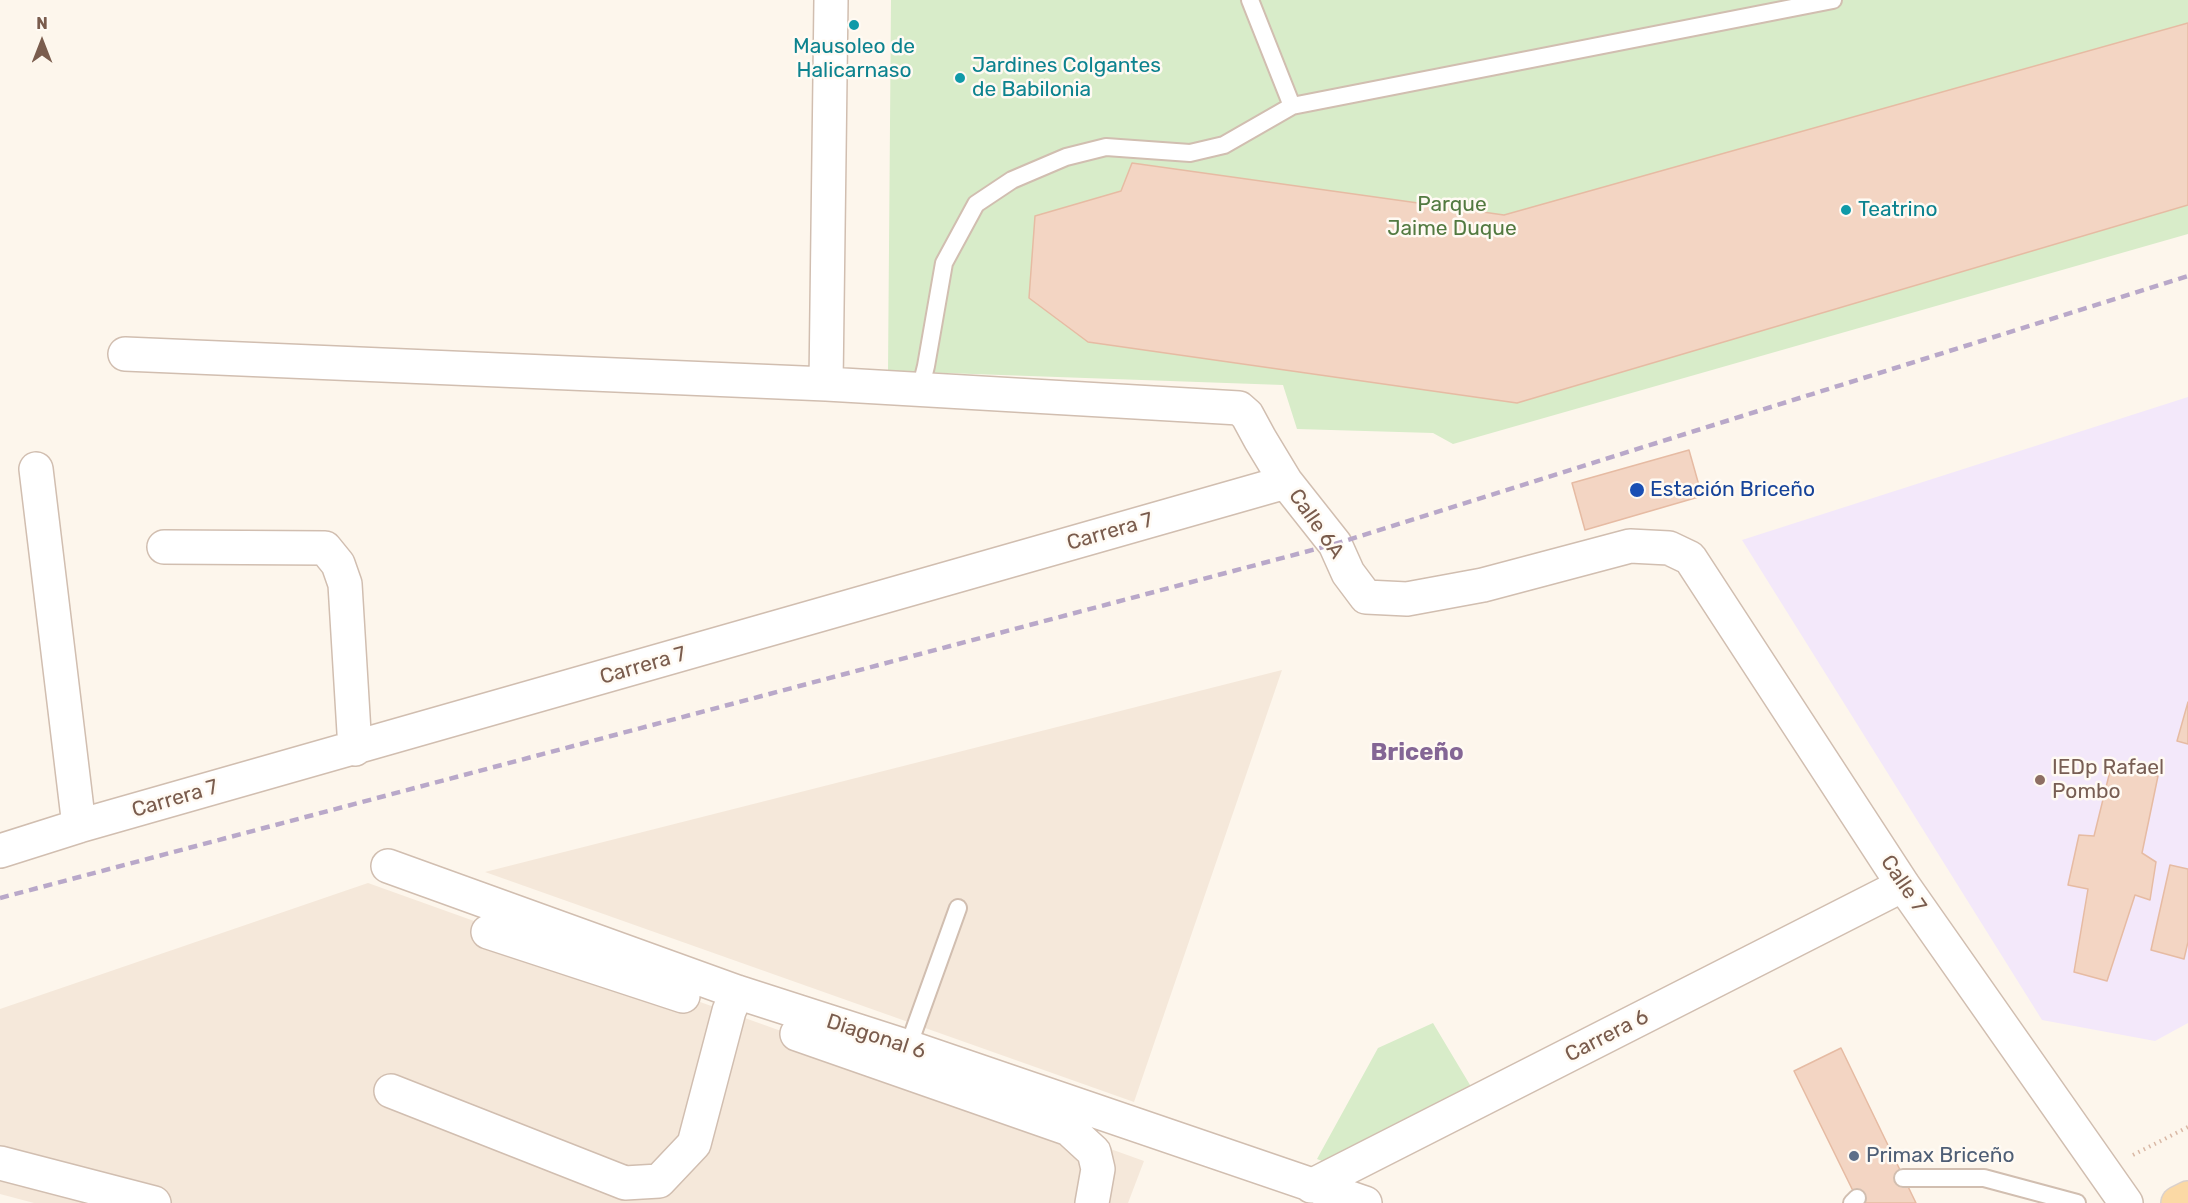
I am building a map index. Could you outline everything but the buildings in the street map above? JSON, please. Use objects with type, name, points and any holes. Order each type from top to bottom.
[{"type":"main road","points":[[2178,1203],[2188,1198]]},
{"type":"street","points":[[826,384],[831,0]]},
{"type":"street","points":[[125,354],[920,390]]},
{"type":"street","name":"Calle 6A","points":[[920,390],[1239,408],[1247,415],[1286,482],[1335,544],[1348,573],[1366,597],[1407,599],[1483,585],[1630,546],[1669,548],[1690,558]]},
{"type":"street","points":[[36,469],[79,826]]},
{"type":"street","name":"Carrera 7","points":[[0,851],[79,826],[1286,482]]},
{"type":"street","points":[[164,547],[326,548],[338,564],[345,584],[355,749]]},
{"type":"street","name":"Calle 7","points":[[1690,558],[1903,885],[2126,1203]]},
{"type":"street","name":"Diagonal 6","points":[[388,866],[733,1001],[908,1047],[1365,1203]]},
{"type":"street","name":"Carrera 6","points":[[1311,1186],[1903,885]]},
{"type":"street","points":[[488,932],[733,1001],[1069,1129],[1094,1152],[1098,1168],[1092,1203]]},
{"type":"street","points":[[391,1091],[625,1183],[659,1182],[694,1144],[733,1001]]},
{"type":"street","points":[[0,1163],[154,1203]]},
{"type":"lane","points":[[1250,0],[1292,106]]},
{"type":"lane","points":[[920,390],[944,263],[976,204],[1012,180],[1066,157],[1107,147],[1190,153],[1224,145],[1292,106],[1833,0]]},
{"type":"lane","points":[[908,1047],[958,908]]},
{"type":"lane","points":[[1903,1178],[1984,1178],[2077,1203]]},
{"type":"path","points":[[2102,1170],[2188,1127]]},
{"type":"shaded area","name":"IEDp Rafael Pombo","points":[[2188,397],[2188,1023],[2155,1041],[2042,1020],[1742,540]]},
{"type":"shaded area","points":[[1282,670],[1134,1102],[485,872]]},
{"type":"shaded area","points":[[368,883],[1144,1161],[1128,1203],[34,1203],[0,1194],[0,1009]]},
{"type":"green space","name":"Parque Jaime Duque","points":[[891,0],[2188,0],[2188,234],[1453,444],[1433,433],[1297,429],[1283,385],[888,371]]},
{"type":"green space","points":[[1433,1023],[1476,1095],[1335,1166],[1317,1159],[1378,1048]]},
{"type":"railway","points":[[0,898],[1335,544],[2188,276]]},
{"type":"place","name":"Mausoleo de Halicarnaso","points":[[854,25]]},
{"type":"place","name":"Jardines Colgantes de Babilonia","points":[[960,78]]},
{"type":"place","name":"Teatrino","points":[[1846,210]]},
{"type":"place","name":"Estación Briceño","points":[[1637,490]]},
{"type":"place","name":"IEDp Rafael Pombo","points":[[2040,780]]},
{"type":"place","name":"Primax Briceño","points":[[1854,1156]]},
{"type":"district","name":"Briceño","points":[[1417,753]]}]
